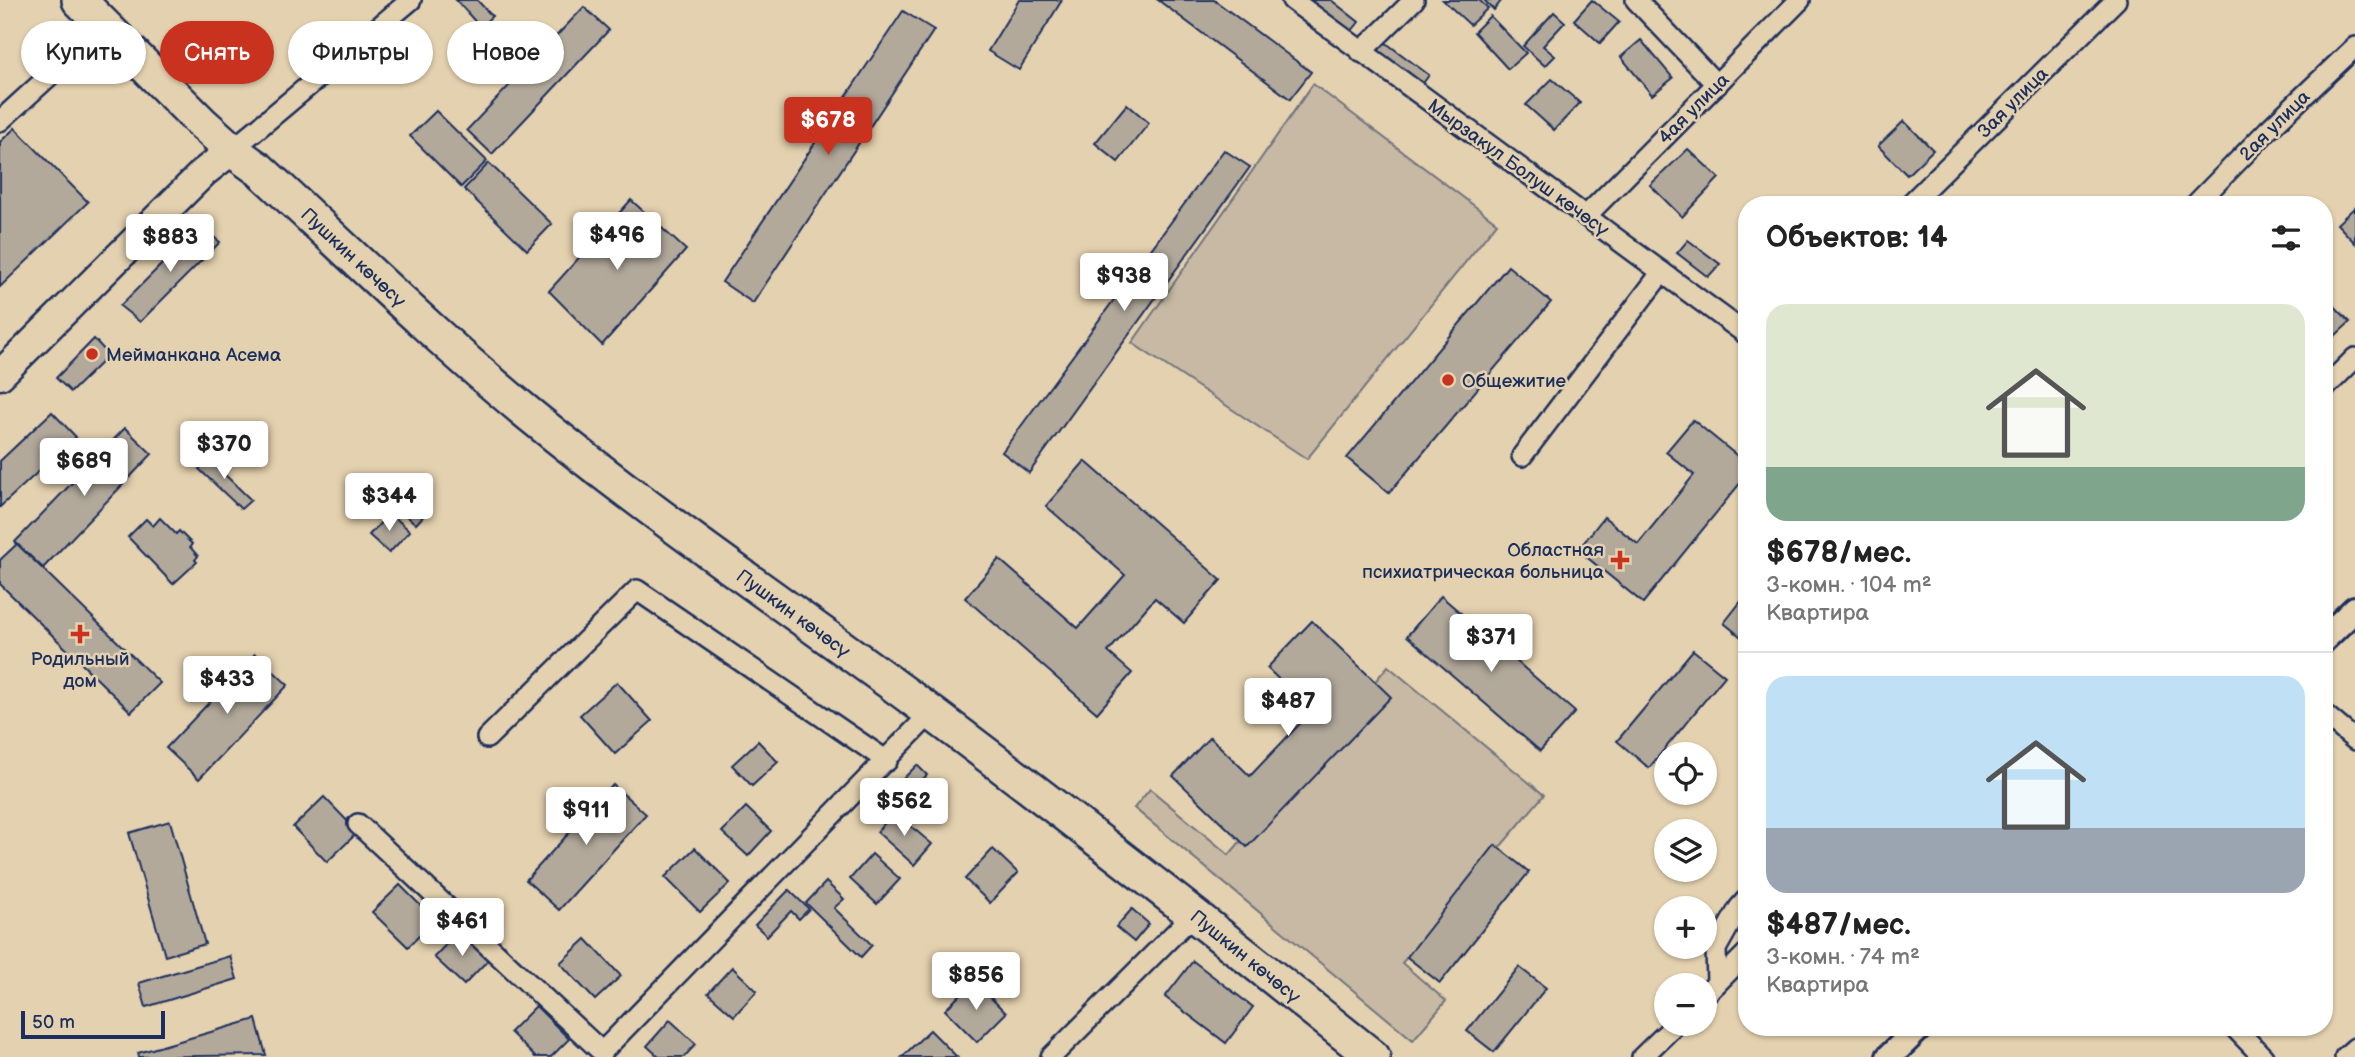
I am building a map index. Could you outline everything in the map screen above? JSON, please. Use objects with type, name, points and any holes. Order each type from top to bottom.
[{"type":"highway","name":"Пушкин көчөсү","points":[[91,8],[201,122],[232,150],[260,170],[434,331],[524,409],[620,486],[932,713],[1194,914],[1373,1057]]},
{"type":"main road","points":[[0,375],[204,172],[232,150]]},
{"type":"street","points":[[232,150],[411,0]]},
{"type":"street","name":"Мырзакул Болуш көчөсү","points":[[1292,0],[1738,328]]},
{"type":"street","points":[[1361,52],[1415,0]]},
{"type":"street","points":[[1636,0],[1717,85]]},
{"type":"street","name":"4ая улица","points":[[1586,216],[1800,0]]},
{"type":"street","name":"3ая улица","points":[[1918,196],[2116,0]]},
{"type":"street","points":[[0,121],[91,8]]},
{"type":"street","name":"2ая улица","points":[[2204,196],[2355,47]]},
{"type":"street","points":[[1522,456],[1662,272]]},
{"type":"street","points":[[2333,380],[2355,359]]},
{"type":"street","points":[[487,738],[637,590],[887,761]]},
{"type":"street","points":[[2333,630],[2355,609]]},
{"type":"street","points":[[358,824],[602,1052],[932,713]]},
{"type":"street","points":[[2333,722],[2355,740]]},
{"type":"street","points":[[1713,973],[1716,949],[1738,910]]},
{"type":"street","points":[[1051,1057],[1194,914]]},
{"type":"street","points":[[1717,983],[1738,962]]},
{"type":"street","points":[[1643,1057],[1664,1036]]},
{"type":"street","points":[[1889,1057],[1911,1036]]},
{"type":"street","points":[[2243,1036],[2263,1057]]},
{"type":"street","points":[[2345,1057],[2355,1048]]},
{"type":"shaded area","points":[[1313,84],[1497,223],[1307,459],[1132,343]]},
{"type":"shaded area","points":[[1388,666],[1544,795],[1402,963],[1446,1001],[1413,1040],[1134,808],[1150,789],[1229,855]]},
{"type":"building","points":[[456,0],[477,0],[492,16],[487,21],[475,21]]},
{"type":"building","points":[[1019,0],[1062,0],[1019,70],[988,51]]},
{"type":"building","points":[[1158,0],[1214,0],[1311,72],[1290,99]]},
{"type":"building","points":[[1300,0],[1331,0],[1359,22],[1347,37]]},
{"type":"building","points":[[1443,0],[1479,0],[1488,8],[1470,25]]},
{"type":"building","points":[[1484,0],[1500,0],[1501,1],[1494,10]]},
{"type":"building","points":[[1592,0],[1619,22],[1600,43],[1574,20]]},
{"type":"building","points":[[584,7],[609,30],[564,78],[564,28]]},
{"type":"building","points":[[903,11],[934,30],[753,303],[722,282]]},
{"type":"building","points":[[1554,12],[1565,22],[1543,46],[1555,56],[1545,66],[1523,46]]},
{"type":"building","points":[[1490,16],[1526,53],[1508,69],[1474,32]]},
{"type":"building","points":[[1382,40],[1429,75],[1421,86],[1373,50]]},
{"type":"building","points":[[1641,40],[1673,78],[1652,95],[1621,57]]},
{"type":"building","points":[[1552,79],[1580,103],[1554,130],[1526,105]]},
{"type":"building","points":[[511,84],[558,84],[492,154],[467,130]]},
{"type":"building","points":[[1127,104],[1149,123],[1118,162],[1095,143]]},
{"type":"building","points":[[436,111],[487,161],[461,187],[410,136]]},
{"type":"building","points":[[1904,121],[1933,150],[1907,175],[1878,146]]},
{"type":"building","points":[[15,128],[88,202],[0,287],[0,142]]},
{"type":"building","points":[[1688,149],[1719,178],[1682,217],[1650,185]]},
{"type":"building","points":[[1224,150],[1250,167],[1029,473],[1002,452]]},
{"type":"building","points":[[489,163],[552,224],[527,250],[464,189]]},
{"type":"building","points":[[631,200],[686,250],[602,345],[549,291]]},
{"type":"building","points":[[2355,207],[2355,243],[2337,224]]},
{"type":"building","points":[[200,226],[220,242],[140,322],[120,306]]},
{"type":"building","points":[[1688,240],[1720,264],[1708,277],[1677,253]]},
{"type":"building","name":"Общежитие","points":[[1508,266],[1551,302],[1389,493],[1347,458]]},
{"type":"building","points":[[2333,304],[2350,322],[2333,338]]},
{"type":"building","points":[[94,339],[109,355],[71,392],[56,378]]},
{"type":"building","points":[[52,412],[76,437],[0,507],[0,461]]},
{"type":"building","points":[[1693,420],[1738,457],[1738,486],[1643,603],[1578,550],[1604,517],[1638,544],[1694,475],[1666,452]]},
{"type":"building","points":[[125,428],[152,454],[43,568],[15,542]]},
{"type":"building","points":[[215,452],[224,461],[218,468],[251,500],[241,509],[199,469]]},
{"type":"building","points":[[1085,461],[1221,580],[1184,623],[1155,598],[1108,652],[1132,673],[1097,713],[965,598],[999,559],[1078,628],[1125,575],[1046,506]]},
{"type":"building","points":[[402,488],[428,511],[416,524],[390,502]]},
{"type":"building","points":[[390,513],[410,531],[389,553],[369,535]]},
{"type":"building","points":[[160,518],[176,534],[179,531],[192,544],[190,547],[198,556],[195,560],[197,562],[173,584],[128,537],[146,519],[153,526]]},
{"type":"building","name":"Родильный дом","points":[[17,544],[160,683],[131,712],[0,584],[0,560]]},
{"type":"building","points":[[1441,596],[1575,712],[1540,751],[1407,636]]},
{"type":"building","points":[[1738,605],[1738,634],[1724,623]]},
{"type":"building","points":[[1312,621],[1391,697],[1247,847],[1173,776],[1210,737],[1250,776],[1312,711],[1267,668]]},
{"type":"building","points":[[1693,650],[1725,676],[1670,742],[1654,742],[1654,762],[1649,768],[1617,741]]},
{"type":"building","points":[[255,654],[288,685],[199,779],[166,748]]},
{"type":"building","points":[[617,682],[652,721],[615,754],[580,715]]},
{"type":"building","points":[[758,741],[778,762],[752,786],[732,765]]},
{"type":"building","points":[[917,765],[927,775],[893,809],[883,799]]},
{"type":"building","points":[[613,785],[646,814],[559,910],[526,880]]},
{"type":"building","points":[[324,797],[358,832],[327,862],[293,827]]},
{"type":"building","points":[[746,807],[771,831],[748,856],[722,832]]},
{"type":"building","points":[[894,812],[932,844],[914,865],[877,832]]},
{"type":"building","points":[[170,821],[205,944],[165,956],[129,833]]},
{"type":"building","points":[[1495,845],[1529,872],[1440,983],[1407,957]]},
{"type":"building","points":[[695,848],[730,883],[700,912],[665,877]]},
{"type":"building","points":[[993,849],[1018,873],[990,903],[965,879]]},
{"type":"building","points":[[872,854],[900,879],[877,904],[850,879]]},
{"type":"building","points":[[826,882],[844,899],[834,908],[872,945],[861,957],[806,903]]},
{"type":"building","points":[[400,885],[435,920],[408,947],[372,912]]},
{"type":"building","points":[[789,890],[809,909],[799,919],[791,911],[767,936],[755,925]]},
{"type":"building","points":[[1132,909],[1149,924],[1134,942],[1116,927]]},
{"type":"building","points":[[459,931],[489,959],[464,985],[434,957]]},
{"type":"building","points":[[586,939],[621,976],[595,1000],[560,963]]},
{"type":"building","points":[[230,956],[237,979],[146,1007],[139,983]]},
{"type":"building","points":[[1193,961],[1253,1007],[1226,1043],[1165,997]]},
{"type":"building","points":[[732,967],[757,991],[734,1016],[708,993]]},
{"type":"building","points":[[1519,967],[1546,988],[1494,1052],[1467,1031]]},
{"type":"building","points":[[974,981],[1006,1013],[977,1042],[945,1010]]},
{"type":"building","points":[[536,1006],[569,1039],[551,1057],[535,1057],[510,1032]]},
{"type":"building","points":[[256,1019],[266,1055],[139,1057],[138,1053]]},
{"type":"building","points":[[670,1020],[696,1044],[684,1057],[659,1057],[647,1046]]},
{"type":"building","points":[[930,1030],[957,1057],[902,1057]]},
{"type":"place","name":"Мейманкана Асема","points":[[92,354]]},
{"type":"place","name":"Общежитие","points":[[1448,380]]},
{"type":"place","name":"Областная психиатрическая больница","points":[[1620,560]]},
{"type":"place","name":"Родильный дом","points":[[80,634]]}]
